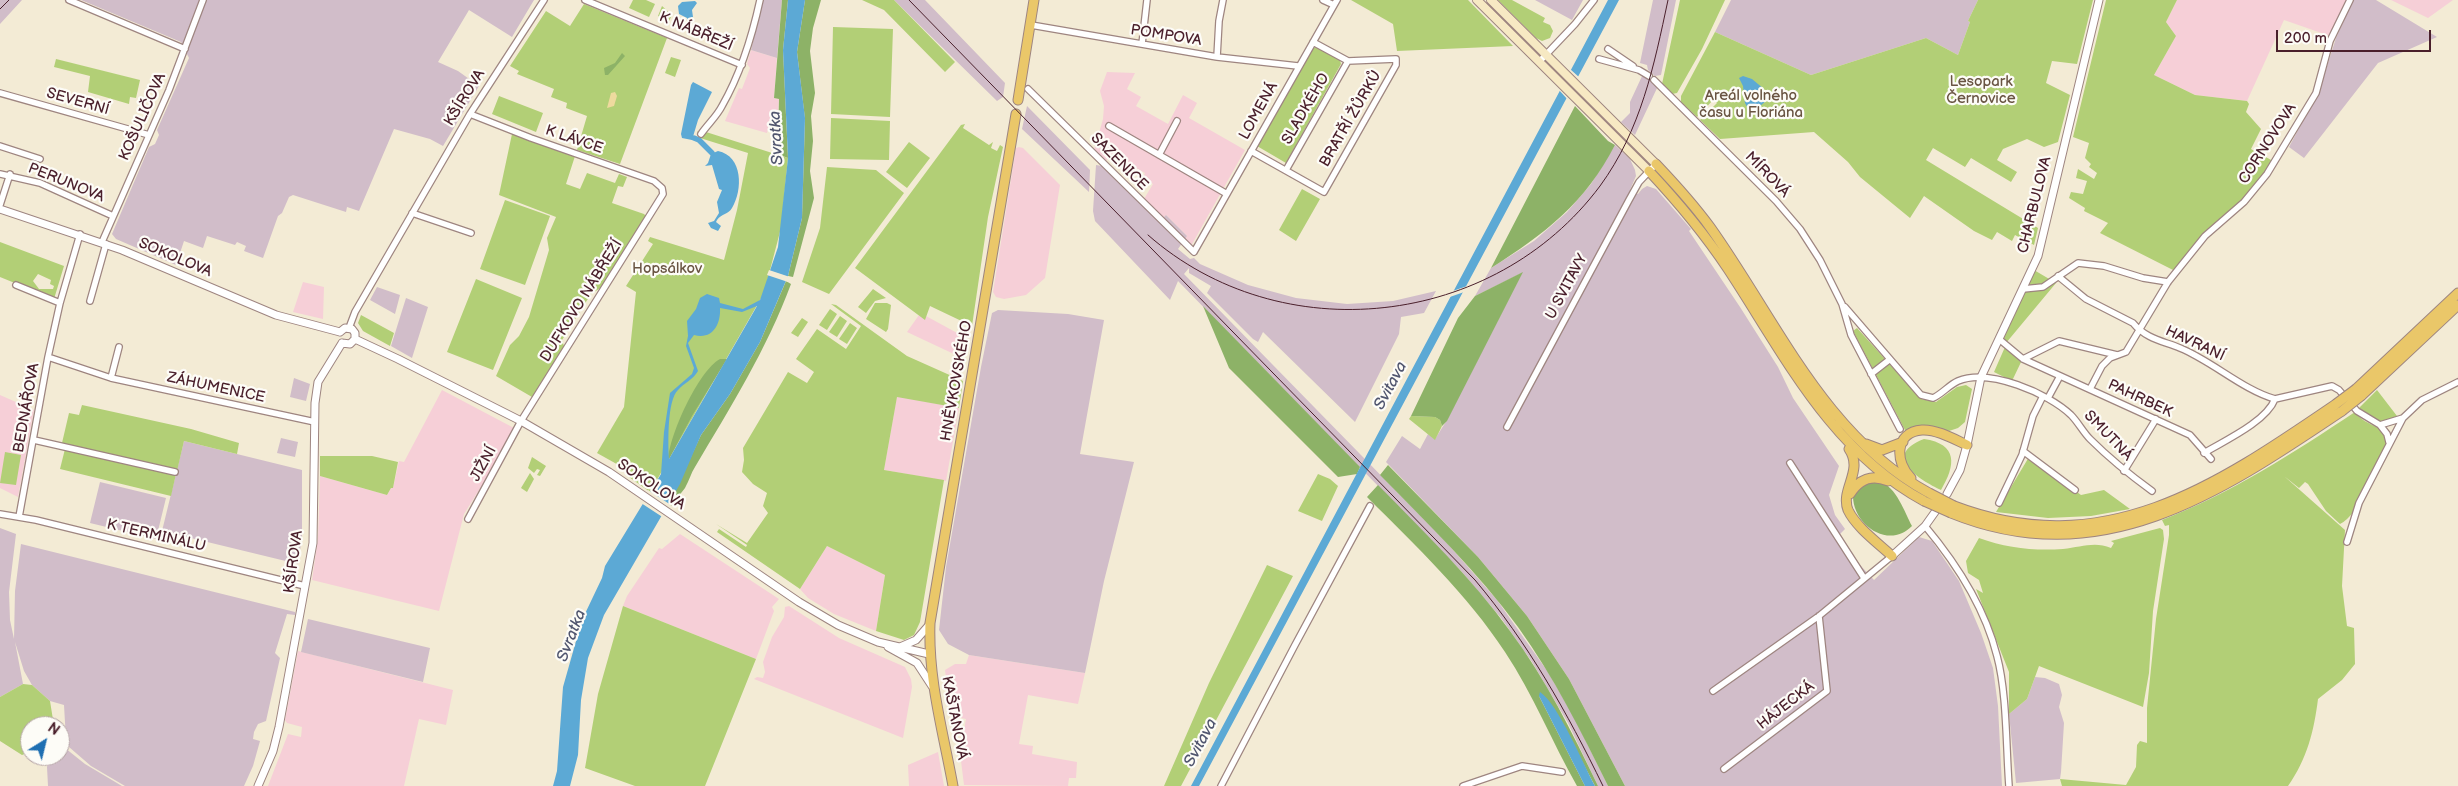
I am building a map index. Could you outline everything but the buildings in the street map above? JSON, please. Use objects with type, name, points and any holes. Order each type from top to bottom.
[{"type":"main road","points":[[1018,100],[1034,0]]},
{"type":"main road","points":[[1477,0],[1649,171],[1676,200],[1716,251],[1797,378],[1837,431],[1855,460],[1848,498],[1849,510],[1854,518],[1892,556]]},
{"type":"main road","points":[[1491,0],[1656,164],[1689,200],[1710,228],[1805,373],[1853,436],[1926,497]]},
{"type":"main road","name":"HNĚVKOVSKÉHO","points":[[929,654],[930,623],[1016,114]]},
{"type":"main road","points":[[2359,392],[2458,293]]},
{"type":"main road","points":[[1848,498],[1856,486],[1867,479],[1879,478],[1952,510],[2039,526],[2080,526],[2123,517],[2172,501],[2230,473],[2339,408],[2458,305]]},
{"type":"main road","points":[[1853,436],[1879,450],[1903,442],[1914,432],[1926,430],[1967,445]]},
{"type":"main road","points":[[1837,431],[1864,459],[1894,483]]},
{"type":"main road","points":[[1903,442],[1899,454],[1901,467],[1926,497]]},
{"type":"main road","name":"KAŠTANOVÁ","points":[[929,654],[933,687],[953,786]]},
{"type":"street","points":[[69,0],[185,49]]},
{"type":"street","name":"KOŠULIČOVA","points":[[104,243],[113,216],[185,49],[203,0]]},
{"type":"street","name":"KŠÍROVA","points":[[349,328],[355,312],[470,114],[544,0]]},
{"type":"street","name":"K NÁBŘEŽÍ","points":[[585,0],[742,65]]},
{"type":"street","points":[[702,134],[724,103],[742,65],[760,0]]},
{"type":"street","points":[[1142,44],[1147,0]]},
{"type":"street","points":[[1217,57],[1219,21],[1223,0]]},
{"type":"street","points":[[1323,0],[1335,2]]},
{"type":"street","points":[[1539,62],[1575,24],[1594,0]]},
{"type":"street","name":"CHARBULOVA","points":[[1947,494],[1960,470],[1981,377],[2038,256],[2099,0]]},
{"type":"street","name":"CORNOVOVA","points":[[2117,355],[2126,352],[2138,329],[2168,282],[2205,236],[2244,202],[2267,174],[2316,93],[2330,41],[2350,0]]},
{"type":"street","name":"LOMENÁ","points":[[1194,252],[1335,2]]},
{"type":"street","name":"POMPOVA","points":[[1031,25],[1217,57],[1298,66]]},
{"type":"street","points":[[1313,42],[1348,61]]},
{"type":"street","name":"MÍROVÁ","points":[[1608,49],[1651,78],[1776,201],[1800,229],[1820,260],[1842,304]]},
{"type":"street","name":"BRATŘÍ ŽŮRKŮ","points":[[1286,170],[1324,192],[1396,65],[1396,59],[1348,61]]},
{"type":"street","name":"MÍROVÁ","points":[[1599,59],[1639,70]]},
{"type":"street","name":"SLADKÉHO","points":[[1286,170],[1348,61]]},
{"type":"street","name":"SAZENICE","points":[[1028,90],[1194,252]]},
{"type":"street","name":"SEVERNÍ","points":[[0,93],[149,135]]},
{"type":"street","name":"K LÁVCE","points":[[470,114],[531,138],[654,181],[662,188],[663,194]]},
{"type":"street","points":[[1159,155],[1177,121]]},
{"type":"street","points":[[1108,126],[1227,194]]},
{"type":"street","points":[[0,146],[40,159]]},
{"type":"street","points":[[1251,151],[1286,170]]},
{"type":"street","name":"U SVITAVY","points":[[1507,427],[1629,200],[1656,164]]},
{"type":"street","name":"PERUNOVA","points":[[0,174],[10,174],[40,183],[113,216]]},
{"type":"street","name":"PERUNOVA","points":[[0,205],[10,174]]},
{"type":"street","name":"DUFKOVO NÁBŘEŽÍ","points":[[521,421],[663,194]]},
{"type":"street","name":"SOKOLOVA","points":[[0,209],[104,243],[266,311],[340,332]]},
{"type":"street","points":[[412,213],[471,233]]},
{"type":"street","name":"BEDNÁŘOVA","points":[[19,517],[48,357],[60,303],[80,234]]},
{"type":"street","points":[[90,301],[104,243]]},
{"type":"street","points":[[2023,289],[2043,286],[2078,263],[2088,263],[2143,278],[2168,282]]},
{"type":"street","name":"HAVRANÍ","points":[[2058,276],[2086,299],[2133,323],[2138,329],[2161,343],[2192,354],[2275,399]]},
{"type":"street","points":[[16,285],[60,303]]},
{"type":"street","points":[[1842,304],[1921,395],[1928,398],[1939,396],[1959,380],[1981,377]]},
{"type":"street","points":[[1842,304],[1852,336],[1900,429]]},
{"type":"street","points":[[345,328],[349,328],[355,333],[354,339],[350,344],[342,343],[338,337],[340,332],[345,328]]},
{"type":"street","name":"SOKOLOVA","points":[[354,339],[521,421],[638,492],[799,602],[838,625],[878,642],[929,654]]},
{"type":"street","name":"PAHRBEK","points":[[1999,339],[2023,359],[2190,436],[2210,459]]},
{"type":"street","points":[[2023,359],[2059,341],[2117,355]]},
{"type":"street","name":"KŠÍROVA","points":[[258,786],[273,751],[279,727],[313,538],[315,403],[318,382],[342,343]]},
{"type":"street","points":[[111,378],[119,346]]},
{"type":"street","points":[[2090,389],[2102,366],[2110,358],[2117,355]]},
{"type":"street","name":"ZÁHUMENICE","points":[[48,357],[111,378],[315,422]]},
{"type":"street","points":[[1871,374],[1889,360]]},
{"type":"street","points":[[1999,503],[2023,451],[2033,416],[2060,376]]},
{"type":"street","name":"SMUTNÁ","points":[[1981,377],[2000,379],[2045,397],[2071,415],[2089,438],[2124,471],[2152,491]]},
{"type":"street","points":[[2347,542],[2359,503],[2402,418],[2422,400],[2458,382]]},
{"type":"street","points":[[2204,453],[2240,432],[2272,407],[2275,399],[2332,386],[2339,390],[2357,411],[2380,425],[2389,436],[2389,444]]},
{"type":"street","points":[[2380,425],[2402,418]]},
{"type":"street","points":[[2124,471],[2156,419]]},
{"type":"street","name":"JIŽNÍ","points":[[468,519],[521,421]]},
{"type":"street","points":[[34,440],[175,472]]},
{"type":"street","points":[[2023,451],[2075,490]]},
{"type":"street","points":[[1790,463],[1864,578]]},
{"type":"street","points":[[1221,786],[1370,506]]},
{"type":"street","points":[[1713,691],[1819,616],[1892,556],[1925,526],[1935,512]]},
{"type":"street","name":"K TERMINÁLU","points":[[0,514],[305,586]]},
{"type":"street","points":[[1925,526],[1952,560],[1968,585],[1997,654],[2009,786]]},
{"type":"street","name":"HÁJECKÁ","points":[[1724,769],[1826,691],[1819,616]]},
{"type":"street","points":[[900,647],[916,640],[930,623]]},
{"type":"street","points":[[878,642],[917,663],[933,687]]},
{"type":"street","points":[[1463,786],[1522,766],[1562,772]]},
{"type":"shaded area","points":[[0,0],[22,0],[0,24]]},
{"type":"shaded area","points":[[81,0],[534,0],[512,37],[469,10],[438,62],[458,71],[479,86],[443,146],[430,139],[394,129],[359,211],[347,207],[346,212],[293,195],[289,197],[282,213],[278,216],[263,258],[244,251],[246,246],[237,242],[235,245],[207,236],[203,248],[184,241],[176,265],[116,239],[112,234],[149,147],[155,144],[159,135],[157,130],[189,58],[181,42]]},
{"type":"shaded area","points":[[763,0],[782,0],[777,58],[751,50]]},
{"type":"shaded area","points":[[894,0],[925,0],[1005,83],[1003,97],[997,101]]},
{"type":"shaded area","points":[[1535,0],[1583,0],[1572,20]]},
{"type":"shaded area","points":[[1653,0],[1676,0],[1661,75],[1655,76],[1648,70],[1647,65],[1640,63]]},
{"type":"shaded area","points":[[1731,0],[1978,0],[1968,21],[1970,22],[1958,55],[1926,38],[1811,75],[1715,32]]},
{"type":"shaded area","points":[[2177,0],[2347,0],[2330,36],[2284,20],[2247,101],[2195,95],[2154,75],[2176,36],[2166,22]]},
{"type":"shaded area","points":[[2353,0],[2376,0],[2437,37],[2378,63],[2304,158],[2289,147],[2319,91],[2336,38]]},
{"type":"shaded area","points":[[2391,0],[2453,0],[2428,18]]},
{"type":"shaded area","points":[[751,50],[777,58],[774,98],[779,99],[778,114],[771,116],[767,133],[725,121],[739,88],[742,89],[750,68],[747,64]]},
{"type":"shaded area","points":[[1107,72],[1135,73],[1127,89],[1141,97],[1136,106],[1168,124],[1183,95],[1197,103],[1189,118],[1245,150],[1191,246],[1184,239],[1187,236],[1166,215],[1163,218],[1144,199],[1153,184],[1143,178],[1145,173],[1112,154],[1106,161],[1094,150],[1103,119],[1104,106],[1100,91]]},
{"type":"shaded area","points":[[1643,74],[1658,86],[1635,135],[1621,122],[1630,113],[1630,102]]},
{"type":"shaded area","points":[[1027,106],[1090,170],[1089,192],[1022,129]]},
{"type":"shaded area","points":[[1615,145],[1630,159],[1635,170],[1636,176],[1630,190],[1638,194],[1647,186],[1656,189],[1691,229],[1689,231],[1778,367],[1793,398],[1839,466],[1829,495],[1835,515],[1845,529],[1840,534],[1860,565],[1874,580],[1919,537],[1932,541],[1959,581],[1981,633],[1993,668],[1998,706],[2002,786],[1625,786],[1569,679],[1527,616],[1478,557],[1386,462],[1402,436],[1420,449],[1428,434],[1435,439],[1447,420],[1522,273],[1475,296],[1491,268],[1534,241],[1567,212],[1591,184]]},
{"type":"shaded area","points":[[1016,148],[1023,148],[1060,185],[1045,278],[1026,295],[1004,299],[996,297],[993,292]]},
{"type":"shaded area","points":[[1106,161],[1163,218],[1166,215],[1187,236],[1178,249],[1190,259],[1194,258],[1200,264],[1248,285],[1296,298],[1347,304],[1393,301],[1436,291],[1424,313],[1401,317],[1399,334],[1355,422],[1263,332],[1258,342],[1253,339],[1207,293],[1211,286],[1189,273],[1189,268],[1184,274],[1447,543],[1497,600],[1548,672],[1575,719],[1608,786],[1598,786],[1568,723],[1532,662],[1501,618],[1461,571],[1178,281],[1170,300],[1095,221],[1093,211],[1096,165],[1102,166]]},
{"type":"shaded area","points":[[303,282],[324,287],[323,319],[293,312]]},
{"type":"shaded area","points":[[377,287],[400,295],[395,314],[370,300]]},
{"type":"shaded area","points":[[406,298],[428,307],[412,358],[391,346]]},
{"type":"shaded area","points":[[998,310],[1068,314],[1104,320],[1080,454],[1134,462],[1104,581],[1085,673],[969,655],[948,644],[939,630],[946,567],[981,367],[992,313]]},
{"type":"shaded area","points":[[919,315],[925,319],[926,316],[959,334],[956,355],[907,332]]},
{"type":"shaded area","points":[[294,378],[310,384],[306,401],[290,397]]},
{"type":"shaded area","points":[[442,390],[514,428],[491,471],[464,514],[439,611],[312,580],[318,538],[320,476],[387,495],[391,488],[393,488],[399,461],[404,462]]},
{"type":"shaded area","points":[[0,395],[34,410],[18,497],[0,488]]},
{"type":"shaded area","points":[[897,396],[959,408],[946,481],[884,470]]},
{"type":"shaded area","points":[[281,438],[298,442],[295,457],[277,453]]},
{"type":"shaded area","points":[[184,441],[302,470],[302,537],[298,564],[162,531]]},
{"type":"shaded area","points":[[100,482],[166,498],[156,539],[90,523]]},
{"type":"shaded area","points":[[0,528],[16,534],[9,592],[10,620],[14,639],[15,591],[21,544],[295,612],[295,615],[287,614],[275,653],[280,658],[266,721],[258,724],[254,732],[253,739],[260,741],[253,766],[244,786],[125,786],[91,766],[70,748],[70,716],[65,716],[64,705],[50,701],[32,685],[24,671],[15,642],[23,684],[0,697]]},
{"type":"shaded area","points":[[680,534],[779,599],[772,607],[774,611],[756,659],[623,606],[627,596],[659,548],[662,549]]},
{"type":"shaded area","points":[[827,546],[885,575],[876,631],[834,614],[808,598],[800,589]]},
{"type":"shaded area","points":[[789,606],[839,638],[905,667],[911,679],[912,687],[903,738],[754,679],[757,677],[763,678],[765,672],[763,662],[772,637],[784,617],[785,607]]},
{"type":"shaded area","points":[[308,619],[430,648],[423,682],[301,652]]},
{"type":"shaded area","points":[[298,651],[453,690],[446,725],[419,719],[404,786],[268,786],[288,734],[301,737],[302,727],[287,723],[285,720]]},
{"type":"shaded area","points":[[969,655],[1085,673],[1078,704],[1028,695],[1019,744],[1033,746],[1032,754],[1077,762],[1076,778],[1069,778],[1068,786],[964,785],[960,753],[966,719],[951,716],[945,670],[955,664],[966,664]]},
{"type":"shaded area","points":[[2035,677],[2045,678],[2059,684],[2062,695],[2059,707],[2064,723],[2060,779],[2016,783],[2009,714],[2027,699]]},
{"type":"shaded area","points":[[70,752],[85,764],[122,786],[48,786],[47,767],[70,766]]},
{"type":"shaded area","points":[[938,752],[944,786],[909,786],[908,765]]},
{"type":"green space","points":[[633,0],[646,0],[655,4],[649,17],[629,8]]},
{"type":"green space","points":[[782,0],[788,0],[783,50],[788,158],[777,154],[781,138],[778,137],[779,99],[774,98]]},
{"type":"green space","points":[[805,0],[821,0],[813,28],[810,51],[815,93],[811,116],[813,141],[810,171],[814,198],[793,277],[788,276],[802,218],[805,119],[797,52]]},
{"type":"green space","points":[[862,0],[894,0],[955,62],[945,72],[884,10]]},
{"type":"green space","points":[[1351,0],[1468,0],[1513,46],[1397,51],[1393,24]]},
{"type":"green space","points":[[1498,0],[1512,0],[1545,18],[1543,22],[1550,25],[1553,31],[1550,38],[1542,41],[1536,38]]},
{"type":"green space","points":[[1680,0],[1725,0],[1702,49],[1677,93],[1672,94],[1662,84]]},
{"type":"green space","points":[[1978,0],[2093,0],[2077,64],[2052,61],[2046,83],[2070,95],[2058,142],[2044,147],[2027,139],[2003,149],[1997,160],[2017,172],[2011,182],[1971,158],[1965,167],[1933,148],[1926,160],[2038,228],[2034,245],[2015,235],[2012,241],[1997,232],[1992,240],[1974,231],[1924,196],[1910,218],[1860,177],[1848,162],[1814,132],[1720,139],[1700,120],[1717,103],[1714,99],[1697,117],[1681,102],[1681,96],[1715,32],[1811,75],[1926,38],[1958,55],[1970,22],[1968,21]]},
{"type":"green space","points":[[2106,0],[2177,0],[2166,22],[2176,36],[2154,75],[2195,95],[2247,101],[2249,104],[2246,112],[2261,129],[2251,149],[2273,161],[2251,191],[2175,271],[2100,233],[2108,223],[2084,211],[2085,208],[2069,198],[2071,192],[2083,194],[2087,181],[2076,178],[2078,169],[2094,179],[2097,173],[2089,167],[2091,164],[2085,158],[2089,143],[2073,137]]},
{"type":"green space","points":[[584,4],[667,38],[620,164],[577,150],[587,116],[566,108],[567,103],[551,97],[554,89],[517,74],[519,71],[510,66],[546,11],[570,26]]},
{"type":"green space","points":[[662,6],[672,15],[669,21],[658,16]]},
{"type":"green space","points":[[833,27],[893,29],[890,117],[831,114]]},
{"type":"green space","points":[[1316,47],[1340,60],[1341,64],[1286,163],[1257,146],[1312,49]]},
{"type":"green space","points":[[622,53],[625,56],[608,75],[605,75],[604,68],[615,63]]},
{"type":"green space","points":[[671,57],[681,60],[675,77],[665,73]]},
{"type":"green space","points":[[56,59],[140,80],[136,98],[130,97],[129,104],[88,92],[90,76],[54,67]]},
{"type":"green space","points":[[1551,66],[1644,156],[1644,159],[1641,160]]},
{"type":"green space","points":[[499,96],[543,113],[536,132],[492,114]]},
{"type":"green space","points":[[1575,106],[1608,141],[1615,145],[1591,184],[1562,216],[1529,243],[1491,268]]},
{"type":"green space","points":[[831,118],[890,121],[889,160],[830,159]]},
{"type":"green space","points":[[965,124],[963,128],[989,145],[993,142],[991,148],[997,151],[1000,145],[1003,147],[988,217],[972,326],[930,306],[925,320],[855,268],[961,125]]},
{"type":"green space","name":"Hopsálkov","points":[[697,131],[703,136],[706,132],[788,158],[781,228],[764,293],[650,492],[629,477],[631,472],[597,453],[624,407],[636,292],[626,286],[653,244],[648,241],[650,237],[724,260],[737,210],[748,153],[700,138]]},
{"type":"green space","points":[[512,134],[575,156],[566,184],[580,189],[587,173],[615,183],[619,174],[627,177],[623,187],[618,186],[612,203],[644,214],[647,217],[602,287],[591,294],[562,340],[564,346],[532,397],[496,376],[510,345],[519,336],[529,317],[549,250],[547,238],[556,217],[499,195]]},
{"type":"green space","points":[[909,142],[930,158],[907,188],[886,172]]},
{"type":"green space","points":[[827,167],[876,170],[904,193],[829,294],[802,282],[820,228]]},
{"type":"green space","points":[[1302,189],[1320,199],[1296,241],[1279,230]]},
{"type":"green space","points":[[505,200],[550,216],[525,285],[480,269]]},
{"type":"green space","points":[[0,242],[64,266],[54,299],[0,277]],"holes":[[[38,274],[51,280],[50,284],[54,286],[53,289],[39,289],[33,281]]]},
{"type":"green space","points":[[2034,270],[2056,283],[2006,343],[2003,336]]},
{"type":"green space","points":[[1523,272],[1447,421],[1442,426],[1440,420],[1435,417],[1411,416],[1458,318],[1475,296]]},
{"type":"green space","points":[[476,279],[522,298],[493,370],[447,352]]},
{"type":"green space","points":[[786,281],[791,284],[771,332],[685,488],[671,506],[669,504],[701,435],[730,394],[760,342]]},
{"type":"green space","points":[[873,289],[886,298],[875,301],[866,313],[858,307]]},
{"type":"green space","points":[[875,303],[891,305],[886,332],[866,319]]},
{"type":"green space","points":[[831,304],[836,305],[907,356],[963,381],[959,408],[897,397],[884,470],[944,480],[920,622],[914,635],[904,640],[876,631],[885,575],[827,546],[800,589],[717,532],[719,529],[746,547],[747,545],[716,524],[747,543],[768,513],[763,506],[767,493],[753,484],[742,472],[743,448],[788,372],[807,383],[814,372],[796,359],[817,329],[846,349],[861,326]]},
{"type":"green space","points":[[1203,306],[1360,467],[1357,474],[1338,477],[1229,368]]},
{"type":"green space","points":[[830,309],[837,314],[827,330],[819,325]]},
{"type":"green space","points":[[361,315],[394,333],[390,346],[363,331],[358,323]]},
{"type":"green space","points":[[840,316],[847,321],[837,337],[829,332]]},
{"type":"green space","points":[[802,318],[808,322],[798,337],[791,333]]},
{"type":"green space","points":[[850,323],[857,328],[847,344],[839,339]]},
{"type":"green space","points":[[1857,328],[1921,399],[1936,402],[1957,387],[1966,385],[1972,389],[1965,422],[1958,428],[1949,431],[1920,425],[1906,432],[1853,331]]},
{"type":"green space","points":[[2005,347],[2022,360],[2012,381],[1994,372]]},
{"type":"green space","points":[[720,359],[727,359],[692,416],[668,461],[673,436],[686,405],[703,376]]},
{"type":"green space","points":[[2377,390],[2397,416],[2391,420],[2380,422],[2359,408]]},
{"type":"green space","points":[[82,405],[191,429],[239,443],[237,454],[184,441],[177,471],[62,443],[69,413],[79,415]]},
{"type":"green space","points":[[2355,412],[2365,421],[2378,428],[2389,444],[2361,500],[2347,519],[2340,524],[2326,511],[2308,484],[2305,482],[2299,488],[2284,476],[2345,530],[2342,586],[2347,626],[2354,628],[2355,664],[2342,680],[2318,699],[2309,744],[2295,776],[2288,786],[2062,786],[2060,779],[2126,785],[2136,767],[2137,745],[2140,741],[2147,743],[2147,708],[2156,619],[2169,535],[2169,525],[2165,526],[2162,520],[2237,485]]},
{"type":"green space","points":[[1411,416],[1435,417],[1440,420],[1442,426],[1435,440],[1409,419]]},
{"type":"green space","points":[[1924,439],[1943,446],[1951,457],[1949,472],[1941,490],[1915,474],[1908,467],[1905,460],[1905,453],[1911,446]]},
{"type":"green space","points":[[65,449],[176,474],[171,496],[60,469]]},
{"type":"green space","points":[[5,452],[21,455],[16,485],[0,483]]},
{"type":"green space","points":[[320,456],[372,456],[398,462],[393,488],[391,488],[387,495],[320,476]]},
{"type":"green space","points":[[532,457],[546,466],[540,476],[537,475],[540,470],[537,469],[534,473],[528,468]]},
{"type":"green space","points":[[2029,457],[2081,495],[2104,490],[2130,509],[2091,516],[2048,518],[1996,512]]},
{"type":"green space","points":[[1388,465],[1478,557],[1527,616],[1569,679],[1625,786],[1608,786],[1566,705],[1518,627],[1469,568],[1380,475]]},
{"type":"green space","points":[[530,473],[534,479],[527,492],[521,488]]},
{"type":"green space","points":[[1318,474],[1330,479],[1338,486],[1322,521],[1298,511]]},
{"type":"green space","points":[[1864,482],[1880,482],[1891,489],[1912,526],[1903,533],[1893,536],[1883,535],[1866,525],[1859,516],[1853,496]]},
{"type":"green space","points":[[1378,485],[1464,574],[1510,631],[1547,687],[1598,786],[1595,786],[1558,716],[1539,696],[1585,786],[1577,786],[1525,684],[1490,631],[1458,590],[1367,497]]},
{"type":"green space","points":[[2160,528],[2163,530],[2164,539],[2153,611],[2149,673],[2143,707],[2039,666],[2027,699],[2009,714],[2009,672],[1976,589],[1983,593],[1979,580],[1968,573],[1966,561],[1979,538],[1999,544],[2041,550],[2088,545],[2111,548],[2114,543],[2111,541]]},
{"type":"green space","points":[[1267,565],[1293,576],[1181,786],[1164,786],[1209,683]]},
{"type":"green space","points":[[623,606],[756,659],[705,786],[635,786],[585,768],[598,694]]},
{"type":"green space","points":[[23,684],[32,685],[50,701],[52,716],[20,716],[20,754],[0,741],[0,697]]},
{"type":"sand","points":[[615,92],[617,96],[614,106],[607,108],[611,93]]},
{"type":"water","points":[[788,0],[805,0],[797,52],[805,118],[802,218],[788,276],[760,342],[730,394],[701,435],[680,484],[604,615],[588,658],[581,700],[578,755],[570,786],[553,786],[557,771],[563,687],[582,620],[602,578],[605,566],[661,474],[664,432],[670,393],[692,374],[694,368],[686,346],[688,336],[687,321],[696,309],[700,298],[707,294],[719,298],[720,303],[743,309],[760,300],[778,247],[788,158],[783,50]],"holes":[[[757,306],[669,459],[669,423],[674,395],[698,371],[688,343],[694,335],[706,335],[714,330],[719,320],[720,308],[742,312]]]},
{"type":"water","points":[[1608,0],[1619,0],[1199,786],[1191,786]]},
{"type":"water","points":[[695,1],[697,3],[692,10],[693,17],[688,21],[687,18],[679,14],[678,6],[682,2]]},
{"type":"water","points":[[1743,76],[1752,79],[1764,89],[1766,101],[1754,111],[1749,110],[1745,103],[1743,86],[1739,78]]},
{"type":"water","points":[[693,82],[712,92],[698,120],[692,140],[682,138],[681,134]]},
{"type":"water","points":[[718,151],[732,159],[736,166],[739,183],[736,201],[732,208],[716,222],[721,226],[718,231],[711,228],[708,223],[714,221],[719,213],[717,202],[722,190],[719,189],[712,165],[705,166],[711,154]]},
{"type":"water","points":[[1540,692],[1555,709],[1563,722],[1595,786],[1585,786],[1539,696]]},
{"type":"pier","points":[[1570,69],[1580,78],[1568,100],[1559,90]]},
{"type":"pier","points":[[769,270],[790,277],[788,282],[767,275]]},
{"type":"pier","points":[[1470,285],[1467,291],[1447,298],[1450,292]]},
{"type":"pier","points":[[648,490],[671,505],[664,518],[641,503]]},
{"type":"waterway","points":[[694,138],[699,140],[712,153]]},
{"type":"railway","points":[[0,9],[9,0]]},
{"type":"railway","points":[[909,0],[1475,580],[1529,653],[1561,705],[1603,786]]},
{"type":"railway","points":[[1148,235],[1201,272],[1260,297],[1322,308],[1384,308],[1445,295],[1503,270],[1556,234],[1600,186],[1614,165],[1626,143],[1644,97],[1668,0]]},
{"type":"park label","name":"Lesopark Černovice","points":[[1981,90]]},
{"type":"park label","name":"Areál volného času u Floriána","points":[[1751,104]]},
{"type":"water label","name":"Svratka","points":[[777,138]]},
{"type":"water label","name":"Svitava","points":[[1391,386]]},
{"type":"water label","name":"Svratka","points":[[572,636]]},
{"type":"water label","name":"Svitava","points":[[1201,743]]}]
